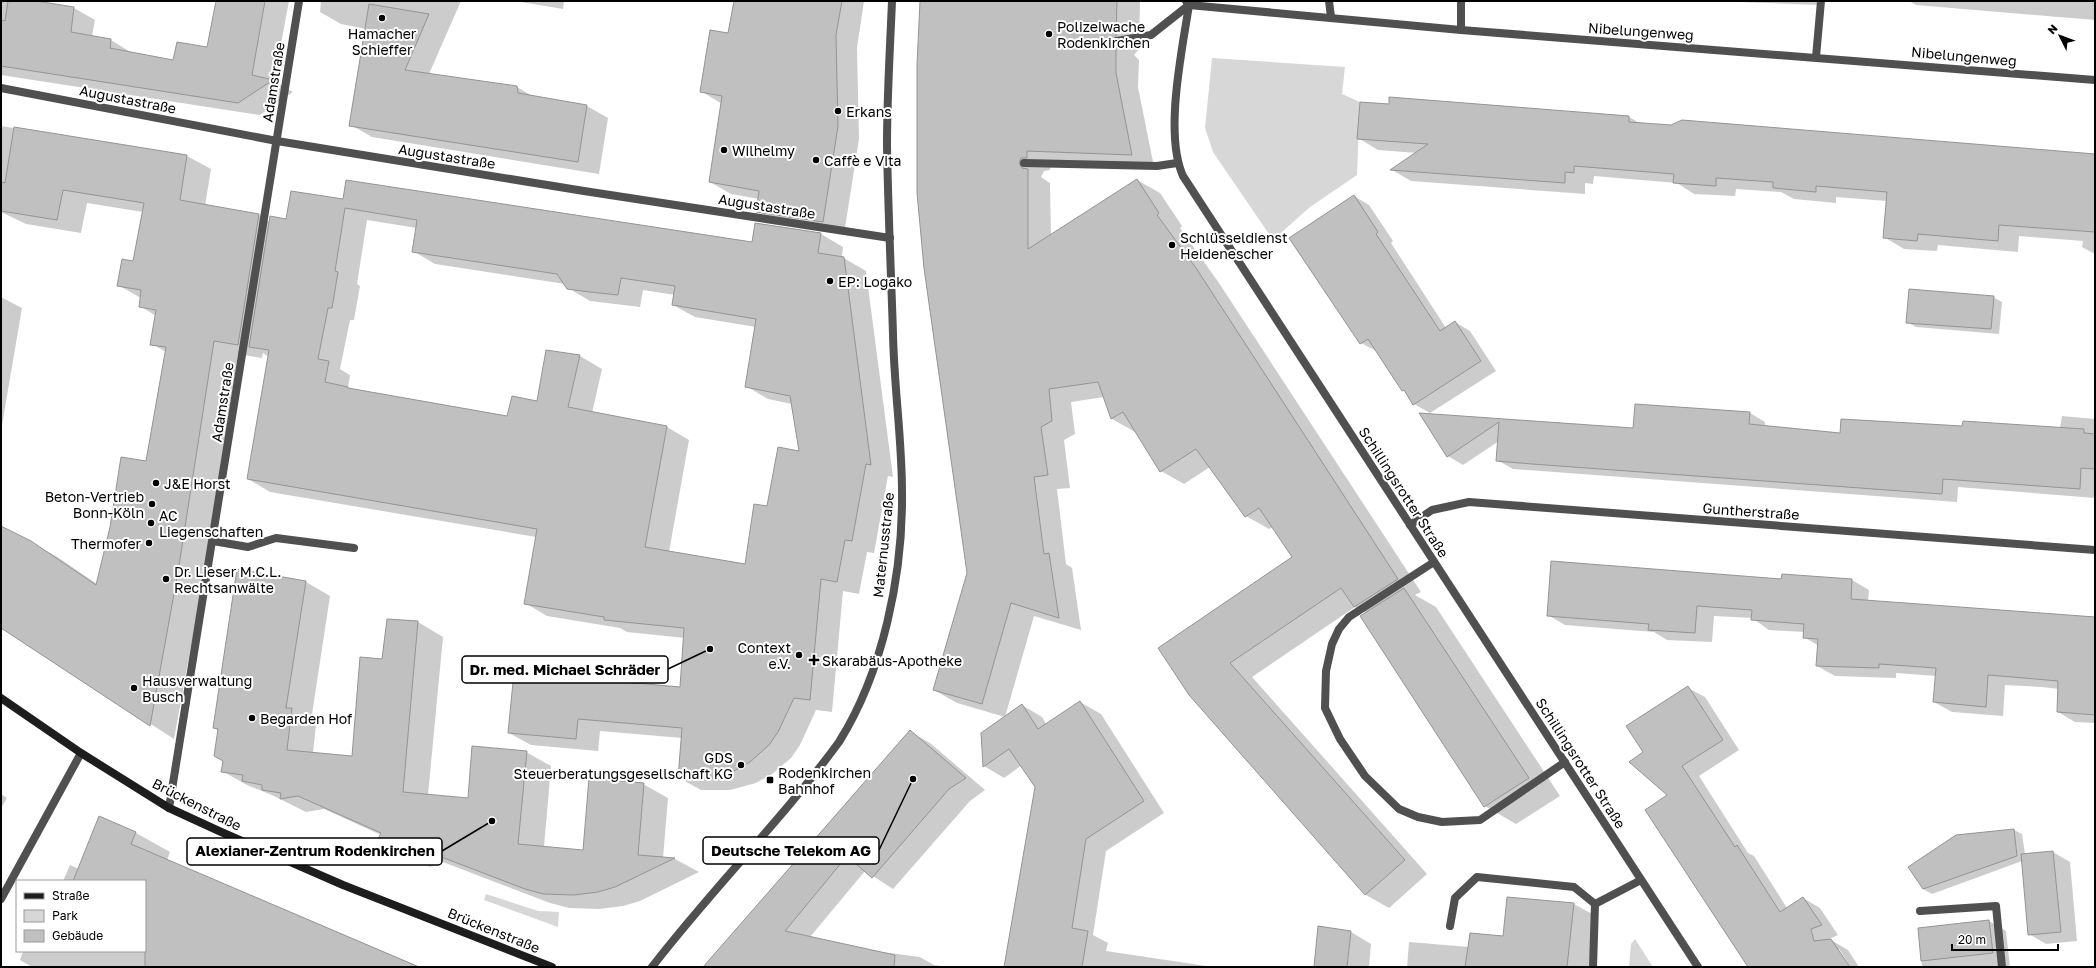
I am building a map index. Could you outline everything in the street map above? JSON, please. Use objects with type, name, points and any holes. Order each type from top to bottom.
[{"type":"main road","name":"Brückenstraße","points":[[1,698],[81,753],[169,808],[344,885],[552,967]]},
{"type":"street","name":"Adamstraße","points":[[169,808],[299,1]]},
{"type":"street","name":"Maternusstraße","points":[[652,967],[677,934],[753,847],[839,742],[857,711],[877,659],[887,623],[894,587],[901,524],[902,492],[894,366],[887,143],[892,1]]},
{"type":"street","points":[[1329,1],[1331,17]]},
{"type":"street","points":[[1461,1],[1461,30]]},
{"type":"street","points":[[1816,57],[1821,1]]},
{"type":"street","points":[[1116,41],[1151,35],[1188,3]]},
{"type":"street","name":"Nibelungenweg","points":[[1188,3],[1461,30],[2095,80]]},
{"type":"street","name":"Schillingsrotter Straße","points":[[1188,3],[1178,84],[1175,129],[1177,163],[1196,198],[1698,967]]},
{"type":"street","name":"Augustastraße","points":[[1,88],[277,141],[584,191],[890,238]]},
{"type":"street","points":[[1024,163],[1158,166],[1177,163]]},
{"type":"street","name":"Guntherstraße","points":[[1410,525],[1432,510],[1469,502],[2095,550]]},
{"type":"street","points":[[213,541],[248,547],[276,538],[354,548]]},
{"type":"street","points":[[1434,562],[1348,617],[1339,629],[1332,644],[1326,671],[1325,708],[1340,739],[1365,776],[1399,809],[1418,817],[1442,822],[1480,820],[1565,762]]},
{"type":"street","points":[[1,899],[81,753]]},
{"type":"street","points":[[1450,926],[1455,898],[1477,877],[1574,887],[1595,904]]},
{"type":"street","points":[[1595,904],[1641,880]]},
{"type":"street","points":[[1593,967],[1595,904]]},
{"type":"street","points":[[1920,911],[1996,906],[2002,967]]},
{"type":"green space","points":[[1212,58],[1345,67],[1342,94],[1360,102],[1357,175],[1310,207],[1273,240],[1213,152],[1205,128]]},
{"type":"green space","points":[[486,894],[538,911],[559,912],[558,927],[484,900]]},
{"type":"green space","points":[[1635,939],[1653,967],[1629,967],[1631,944]]},
{"type":"building","points":[[8,1],[36,1],[74,7],[71,32],[111,39],[110,48],[173,60],[177,42],[207,47],[216,1],[265,1],[252,75],[273,80],[238,103],[1,66],[1,20],[5,21]]},
{"type":"building","points":[[734,1],[842,1],[836,35],[838,126],[823,222],[756,212],[759,191],[709,182],[722,96],[700,92],[710,30],[728,33]]},
{"type":"building","points":[[920,1],[1117,1],[1116,36],[1112,42],[1116,46],[1116,73],[1132,155],[1027,151],[1027,158],[1021,158],[1019,163],[1022,168],[1028,169],[1028,249],[1137,179],[1159,213],[1157,215],[1196,268],[1398,579],[1354,607],[1341,588],[1230,663],[1405,860],[1365,895],[1189,695],[1158,648],[1292,557],[1259,508],[1245,517],[1196,449],[1160,472],[1123,412],[1111,419],[1098,382],[1049,389],[1052,421],[1041,427],[1048,475],[1034,477],[1044,554],[1049,553],[1059,618],[1011,603],[982,704],[933,690],[967,573],[924,268],[917,193],[917,65]]},
{"type":"building","points":[[369,4],[429,14],[405,70],[517,86],[518,93],[587,105],[578,162],[349,126]]},
{"type":"building","points":[[1389,97],[1629,116],[1629,122],[1671,125],[1682,120],[2095,154],[2095,232],[1999,225],[1998,241],[1918,234],[1917,241],[1883,238],[1887,192],[1816,186],[1816,192],[1773,188],[1773,182],[1716,178],[1716,186],[1673,183],[1674,174],[1574,166],[1574,173],[1565,172],[1565,183],[1390,170],[1428,144],[1357,139],[1360,102],[1389,104]]},
{"type":"building","points":[[14,127],[187,155],[180,200],[259,214],[238,345],[214,341],[178,572],[150,726],[1,628],[1,526],[31,541],[96,585],[110,527],[121,457],[146,461],[166,347],[150,345],[156,310],[139,307],[141,290],[117,286],[122,259],[133,261],[144,203],[63,190],[57,220],[1,211],[1,182],[5,183]]},
{"type":"building","points":[[346,180],[752,242],[755,223],[821,233],[818,253],[844,257],[871,465],[866,464],[852,541],[845,540],[837,582],[821,579],[810,700],[794,698],[778,732],[769,745],[750,762],[734,771],[714,777],[678,778],[682,728],[578,719],[576,739],[508,733],[514,672],[680,687],[684,628],[604,620],[604,617],[524,604],[537,529],[247,479],[269,350],[249,347],[270,216],[286,219],[291,191],[343,199]],"holes":[[[345,208],[417,220],[412,252],[557,274],[567,289],[590,292],[618,295],[621,278],[675,286],[672,305],[756,319],[745,387],[790,396],[799,451],[778,447],[767,506],[754,504],[745,564],[645,547],[667,426],[568,407],[580,355],[546,350],[537,401],[512,396],[507,416],[348,388],[325,382],[329,361],[318,359],[328,308],[332,308],[338,272],[335,271]]]},
{"type":"building","points":[[1354,195],[1378,232],[1376,234],[1440,331],[1455,321],[1481,361],[1413,405],[1404,390],[1402,391],[1368,339],[1360,344],[1289,238]]},
{"type":"building","points":[[1909,289],[1994,296],[1991,329],[1906,323]]},
{"type":"building","points":[[1635,404],[1750,412],[1749,424],[1840,433],[1841,419],[1962,426],[1963,421],[2084,429],[2084,433],[2095,434],[2095,469],[2081,468],[2080,489],[1943,479],[1942,494],[1532,464],[1496,461],[1499,422],[1447,457],[1419,413],[1633,428]]},
{"type":"building","points":[[1551,561],[1781,579],[1782,574],[1852,579],[1851,599],[2095,617],[2095,715],[2057,712],[2058,681],[1988,675],[1986,707],[1933,702],[1936,668],[1879,664],[1879,668],[1816,666],[1818,639],[1803,638],[1804,624],[1751,620],[1752,610],[1697,606],[1695,633],[1648,630],[1649,624],[1547,616]]},
{"type":"building","points":[[237,569],[306,581],[286,708],[292,708],[287,750],[352,756],[360,657],[382,659],[387,619],[418,621],[403,792],[468,798],[472,746],[527,751],[518,844],[583,850],[589,778],[644,783],[638,855],[675,858],[615,887],[598,892],[574,895],[543,894],[525,889],[410,845],[406,854],[377,841],[381,833],[298,796],[280,799],[281,793],[262,790],[262,785],[242,781],[243,775],[221,772],[223,761],[214,756],[218,729],[213,728]]},
{"type":"building","points":[[1404,588],[1529,778],[1484,807],[1360,616]]},
{"type":"building","points":[[1688,686],[1723,740],[1682,766],[1735,847],[1737,845],[1780,912],[1803,897],[1822,925],[1811,929],[1814,941],[1831,939],[1850,967],[1748,967],[1645,810],[1667,795],[1629,762],[1643,752],[1626,726]]},
{"type":"building","points":[[1080,701],[1144,801],[1086,839],[1072,928],[1088,931],[1082,967],[1004,967],[1035,787],[1009,749],[983,767],[981,733],[1022,704],[1038,729]]},
{"type":"building","points":[[910,730],[966,778],[949,789],[872,878],[847,856],[785,931],[895,955],[894,967],[703,967]]},
{"type":"building","points":[[99,816],[136,832],[131,844],[419,967],[145,967],[146,880],[73,880]]},
{"type":"building","points":[[2014,829],[2017,856],[1923,889],[1908,867],[1956,835]]},
{"type":"building","points":[[2053,851],[2061,932],[2028,935],[2021,854]]},
{"type":"building","points":[[1507,897],[1574,903],[1567,967],[1465,967],[1470,933],[1503,936]]},
{"type":"building","points":[[1989,920],[1993,953],[1921,961],[1918,928]]},
{"type":"building","points":[[1318,926],[1351,931],[1347,967],[1314,967]]},
{"type":"place","name":"Hamacher Schieffer","points":[[382,18]]},
{"type":"place","name":"Polizeiwache Rodenkirchen","points":[[1049,34]]},
{"type":"place","name":"Erkans","points":[[838,111]]},
{"type":"place","name":"Wilhelmy","points":[[724,150]]},
{"type":"place","name":"Caffè e Vita","points":[[816,160]]},
{"type":"place","name":"Schlüsseldienst Heidenescher","points":[[1172,245]]},
{"type":"place","name":"EP: Logako","points":[[830,281]]},
{"type":"place","name":"J&E Horst","points":[[156,483]]},
{"type":"place","name":"Beton-Vertrieb Bonn-Köln","points":[[152,504]]},
{"type":"place","name":"AC Liegenschaften","points":[[151,523]]},
{"type":"place","name":"Thermofer","points":[[149,543]]},
{"type":"place","name":"Dr. Lieser M.C.L. Rechtsanwälte","points":[[166,579]]},
{"type":"place","name":"Dr. med. Michael Schräder","points":[[710,649]]},
{"type":"place","name":"Context e.V.","points":[[799,655]]},
{"type":"place","name":"Skarabäus-Apotheke","points":[[814,660]]},
{"type":"place","name":"Hausverwaltung Busch","points":[[134,688]]},
{"type":"place","name":"Begarden Hof","points":[[252,718]]},
{"type":"place","name":"GDS Steuerberatungsgesellschaft KG","points":[[741,765]]},
{"type":"place","name":"Deutsche Telekom AG","points":[[913,779]]},
{"type":"place","name":"Rodenkirchen Bahnhof","points":[[770,780]]},
{"type":"place","name":"Alexianer-Zentrum Rodenkirchen","points":[[492,821]]}]
